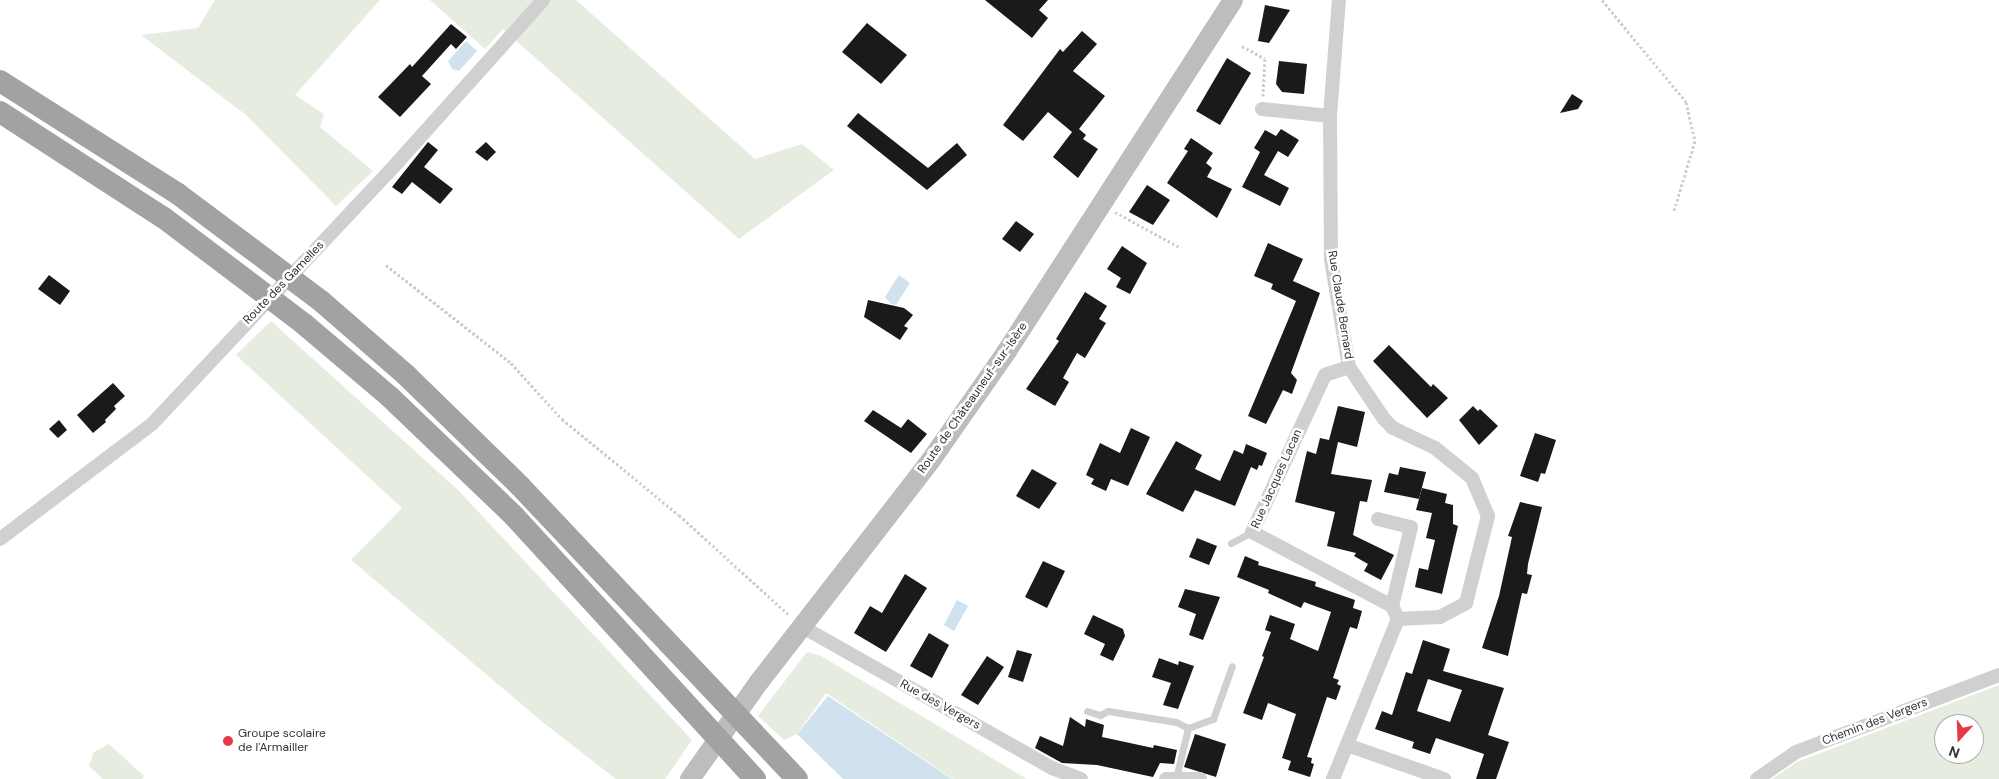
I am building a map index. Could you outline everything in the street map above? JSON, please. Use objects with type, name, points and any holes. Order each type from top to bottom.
[{"type":"highway","points":[[0,81],[178,194],[259,253],[320,301],[406,374],[520,486],[798,779]]},
{"type":"highway","points":[[0,112],[156,212],[245,277],[390,397],[514,516],[755,779]]},
{"type":"main road","name":"Route de Châteauneuf-sur-Isère","points":[[692,776],[801,626],[931,460],[1007,351],[1234,0]]},
{"type":"street","name":"Route des Gamelles","points":[[0,539],[152,424],[387,174],[543,0]]},
{"type":"street","name":"Rue Claude Bernard","points":[[1339,0],[1330,116],[1331,259],[1349,367],[1384,420],[1393,428],[1435,448],[1472,478],[1488,516],[1466,603],[1440,617],[1398,619]]},
{"type":"street","points":[[1262,110],[1330,116]]},
{"type":"street","name":"Rue Jacques Lacan","points":[[1349,367],[1325,375],[1252,532],[1392,606]]},
{"type":"street","points":[[1333,779],[1398,619],[1392,606],[1411,527],[1378,519]]},
{"type":"street","name":"Rue des Vergers","points":[[801,626],[1052,768],[1081,779]]},
{"type":"street","name":"Chemin des Vergers","points":[[1757,779],[1796,752],[1999,675]]},
{"type":"street","points":[[1347,745],[1444,779]]},
{"type":"street","points":[[1166,779],[1200,779]]},
{"type":"lane","points":[[1231,543],[1252,532]]},
{"type":"lane","points":[[1087,711],[1100,715],[1108,710],[1176,722],[1188,728],[1212,719],[1232,666]]},
{"type":"lane","points":[[1176,778],[1188,728]]},
{"type":"path","points":[[1602,0],[1686,102],[1695,141],[1674,211]]},
{"type":"path","points":[[1242,46],[1265,59],[1262,110]]},
{"type":"path","points":[[1101,204],[1180,248]]},
{"type":"path","points":[[386,265],[512,363],[562,419],[679,515],[801,626]]},
{"type":"shaded area","points":[[215,0],[380,0],[295,95],[324,114],[320,127],[373,171],[336,206],[246,115],[141,35],[198,28]]},
{"type":"shaded area","points":[[430,0],[576,0],[755,159],[802,144],[834,170],[739,239],[503,29],[485,49]]},
{"type":"shaded area","points":[[271,321],[458,490],[692,740],[665,779],[616,779],[545,724],[351,560],[402,508],[236,355]]},
{"type":"shaded area","points":[[807,652],[821,656],[1027,779],[953,779],[826,693],[797,734],[784,740],[758,716]]},
{"type":"shaded area","points":[[1999,685],[1999,779],[1772,779],[1797,762]]},
{"type":"shaded area","points":[[109,744],[144,776],[142,779],[103,779],[89,766],[94,752]]},
{"type":"water","points":[[466,41],[477,51],[459,71],[452,69],[448,61]]},
{"type":"water","points":[[899,275],[910,283],[896,305],[891,304],[885,297]]},
{"type":"water","points":[[957,600],[968,606],[954,631],[944,625]]},
{"type":"water","points":[[828,696],[952,779],[843,779],[797,734]]},
{"type":"building","points":[[985,0],[1048,0],[1039,10],[1048,18],[1032,38]]},
{"type":"building","points":[[1265,5],[1290,10],[1269,43],[1258,41]]},
{"type":"building","points":[[867,23],[907,55],[881,84],[842,52]]},
{"type":"building","points":[[451,24],[467,37],[456,49],[451,44],[422,76],[431,84],[400,117],[378,97],[410,64],[412,67]]},
{"type":"building","points":[[1082,31],[1097,44],[1073,71],[1105,96],[1079,129],[1086,135],[1083,139],[1098,149],[1078,178],[1053,157],[1072,132],[1048,112],[1023,141],[1003,125],[1060,49],[1063,52]]},
{"type":"building","points":[[1227,58],[1251,73],[1220,125],[1196,111]]},
{"type":"building","points":[[1279,61],[1307,64],[1304,94],[1282,92],[1276,84]]},
{"type":"building","points":[[1572,94],[1583,101],[1578,109],[1560,113]]},
{"type":"building","points":[[858,113],[928,168],[957,143],[967,155],[927,190],[847,126]]},
{"type":"building","points":[[1281,129],[1299,140],[1288,157],[1278,151],[1264,175],[1289,188],[1280,206],[1242,187],[1260,152],[1254,148],[1265,130],[1276,136]]},
{"type":"building","points":[[1191,138],[1213,153],[1206,163],[1212,168],[1207,177],[1232,189],[1217,218],[1167,183],[1188,151],[1184,149]]},
{"type":"building","points":[[428,142],[438,150],[424,167],[453,189],[440,204],[412,182],[402,194],[392,187]]},
{"type":"building","points":[[486,142],[496,152],[487,161],[475,152]]},
{"type":"building","points":[[1147,185],[1170,200],[1153,225],[1129,212]]},
{"type":"building","points":[[1016,221],[1034,234],[1020,252],[1002,239]]},
{"type":"building","points":[[1268,243],[1303,259],[1293,281],[1320,293],[1291,373],[1297,380],[1292,394],[1283,390],[1266,424],[1248,416],[1296,301],[1271,289],[1273,284],[1254,276]]},
{"type":"building","points":[[1122,246],[1147,263],[1130,294],[1116,287],[1121,278],[1107,269]]},
{"type":"building","points":[[49,275],[70,291],[60,305],[38,289]]},
{"type":"building","points":[[1085,292],[1107,306],[1099,319],[1106,323],[1085,358],[1077,353],[1063,378],[1069,382],[1055,406],[1026,389],[1059,341],[1056,339]]},
{"type":"building","points":[[868,300],[904,308],[913,315],[904,326],[908,328],[900,340],[864,317]]},
{"type":"building","points":[[1389,345],[1431,387],[1433,384],[1448,398],[1427,418],[1373,361]]},
{"type":"building","points":[[113,383],[125,396],[114,406],[116,409],[105,420],[106,422],[93,433],[77,415]]},
{"type":"building","points":[[1338,406],[1365,412],[1357,447],[1338,442],[1331,474],[1372,480],[1367,502],[1360,501],[1353,535],[1394,555],[1381,580],[1364,571],[1368,564],[1354,556],[1356,553],[1327,546],[1335,512],[1295,502],[1307,451],[1316,454],[1320,438],[1329,440]]},
{"type":"building","points":[[1473,406],[1478,411],[1480,409],[1498,426],[1479,445],[1459,420]]},
{"type":"building","points":[[873,410],[901,428],[908,419],[927,434],[911,453],[864,421]]},
{"type":"building","points":[[59,420],[67,430],[58,438],[49,429]]},
{"type":"building","points":[[1131,428],[1150,437],[1128,486],[1111,479],[1106,491],[1091,484],[1094,479],[1086,475],[1100,443],[1120,453]]},
{"type":"building","points":[[1535,433],[1556,440],[1545,474],[1541,473],[1538,482],[1520,476]]},
{"type":"building","points":[[1176,441],[1202,455],[1195,469],[1220,481],[1234,450],[1243,454],[1246,444],[1267,453],[1262,466],[1259,465],[1257,470],[1251,467],[1235,506],[1195,490],[1183,512],[1146,494]]},
{"type":"building","points":[[1400,467],[1426,472],[1419,499],[1384,492],[1389,473],[1398,475]]},
{"type":"building","points":[[1032,469],[1057,483],[1039,509],[1016,496]]},
{"type":"building","points":[[1422,488],[1447,494],[1445,503],[1453,505],[1453,524],[1458,526],[1442,594],[1415,587],[1419,568],[1428,570],[1435,540],[1426,538],[1432,513],[1416,510]]},
{"type":"building","points":[[1520,502],[1542,507],[1528,564],[1527,574],[1532,575],[1527,594],[1522,593],[1508,656],[1482,648],[1499,596],[1512,537],[1508,536]]},
{"type":"building","points":[[1197,538],[1217,546],[1209,565],[1189,557]]},
{"type":"building","points":[[1245,556],[1259,562],[1258,565],[1316,582],[1315,586],[1355,600],[1353,608],[1362,611],[1357,629],[1350,627],[1333,678],[1339,680],[1337,684],[1341,686],[1336,700],[1327,697],[1307,757],[1312,758],[1311,763],[1314,764],[1310,777],[1288,770],[1291,761],[1282,758],[1296,714],[1268,703],[1262,720],[1243,713],[1264,657],[1262,656],[1271,632],[1265,630],[1270,615],[1295,624],[1290,639],[1318,651],[1331,612],[1304,602],[1301,608],[1268,593],[1269,590],[1237,577]]},
{"type":"building","points":[[1043,561],[1065,571],[1047,608],[1025,597]]},
{"type":"building","points":[[905,574],[927,588],[886,652],[854,633],[870,606],[882,613]]},
{"type":"building","points":[[1185,589],[1220,597],[1203,640],[1189,635],[1196,614],[1178,607]]},
{"type":"building","points":[[1093,615],[1123,629],[1125,636],[1113,661],[1100,655],[1105,644],[1084,634]]},
{"type":"building","points":[[929,633],[949,645],[932,678],[910,666]]},
{"type":"building","points":[[1423,640],[1450,649],[1443,671],[1504,688],[1488,735],[1509,742],[1496,779],[1476,779],[1484,754],[1436,738],[1430,754],[1412,748],[1414,742],[1375,729],[1382,711],[1392,715],[1406,672],[1412,674]],"holes":[[[1428,679],[1462,690],[1450,722],[1417,711]]]},
{"type":"building","points":[[1017,650],[1032,654],[1023,682],[1008,677]]},
{"type":"building","points":[[987,656],[1004,667],[978,705],[961,695]]},
{"type":"building","points":[[1159,658],[1178,665],[1179,661],[1194,666],[1178,709],[1163,705],[1171,683],[1152,677]]},
{"type":"building","points":[[1070,717],[1085,727],[1086,719],[1104,725],[1102,737],[1153,748],[1154,745],[1177,750],[1174,764],[1160,763],[1153,777],[1097,765],[1062,763],[1035,748],[1040,736],[1063,746]]},
{"type":"building","points":[[1195,734],[1226,744],[1216,777],[1184,767]]},
{"type":"place","name":"Groupe scolaire de l'Armailler","points":[[228,741]]}]
